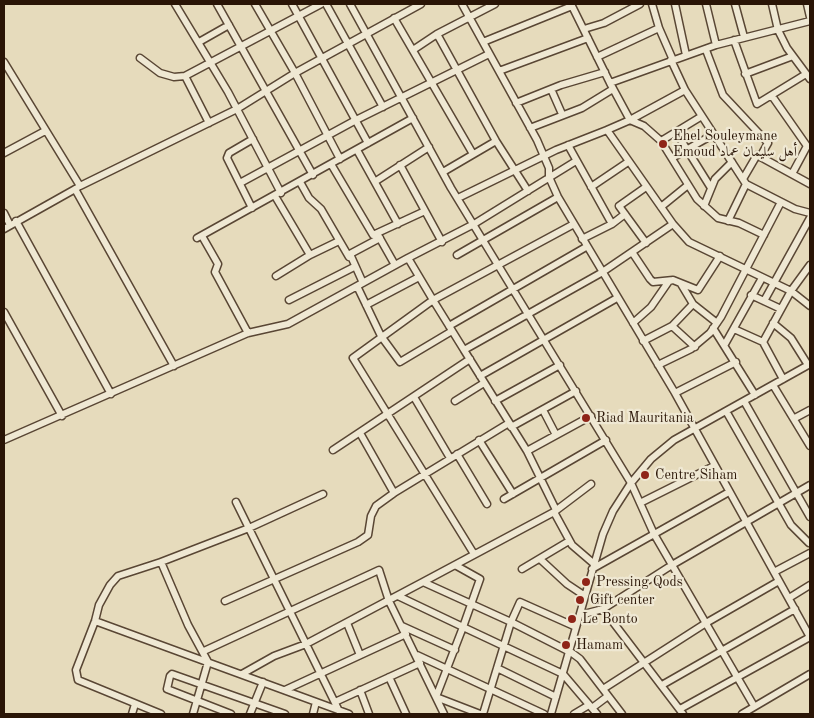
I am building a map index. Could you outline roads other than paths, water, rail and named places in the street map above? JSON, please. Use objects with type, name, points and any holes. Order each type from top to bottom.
[{"type":"street","points":[[186,4],[176,6],[212,63],[237,109],[267,168],[278,195],[310,255]]},
{"type":"street","points":[[217,4],[313,175]]},
{"type":"street","points":[[255,4],[295,73],[340,159]]},
{"type":"street","points":[[292,4],[368,143]]},
{"type":"street","points":[[140,58],[160,73],[174,77],[185,76],[321,4]]},
{"type":"street","points":[[326,4],[383,107]]},
{"type":"street","points":[[350,4],[458,198],[631,483],[654,534],[754,706]]},
{"type":"street","points":[[4,213],[7,227],[78,187],[237,109],[295,73],[419,4]]},
{"type":"street","points":[[462,4],[544,156],[549,168],[549,177],[558,197],[601,273],[675,393],[795,610],[808,625],[810,637],[738,676],[682,712],[604,609]]},
{"type":"street","points":[[413,50],[469,16],[495,4]]},
{"type":"street","points":[[584,29],[612,20],[640,4]]},
{"type":"street","points":[[652,4],[659,28],[685,90],[745,182],[798,210],[810,213]]},
{"type":"street","points":[[675,4],[686,55]]},
{"type":"street","points":[[706,4],[716,45]]},
{"type":"street","points":[[735,4],[744,37]]},
{"type":"street","points":[[734,40],[756,103],[808,76],[793,56],[778,30],[772,4]]},
{"type":"street","points":[[807,4],[810,17]]},
{"type":"street","points":[[483,42],[571,5],[630,120],[644,126],[661,141],[688,185],[704,206],[718,218],[738,223],[764,235]]},
{"type":"street","points":[[394,18],[473,154]]},
{"type":"street","points":[[530,128],[562,114],[582,108],[612,86],[672,60],[744,37],[810,21]]},
{"type":"street","points":[[199,42],[229,25]]},
{"type":"street","points":[[597,57],[659,28]]},
{"type":"street","points":[[438,34],[496,140],[528,191]]},
{"type":"street","points":[[499,71],[588,38]]},
{"type":"street","points":[[706,50],[723,96],[768,143],[760,157]]},
{"type":"street","points":[[240,183],[356,120],[490,54]]},
{"type":"street","points":[[745,74],[793,56]]},
{"type":"street","points":[[4,62],[78,187],[174,366]]},
{"type":"street","points":[[516,103],[551,89],[605,72]]},
{"type":"street","points":[[185,76],[210,123]]},
{"type":"street","points":[[551,89],[562,114]]},
{"type":"street","points":[[458,198],[568,145],[630,120],[685,90]]},
{"type":"street","points":[[772,96],[807,146],[792,174]]},
{"type":"street","points":[[661,141],[702,116]]},
{"type":"street","points":[[248,333],[216,272],[218,264],[200,237],[278,195],[412,118]]},
{"type":"street","points":[[607,130],[673,224],[689,242],[791,291],[810,306]]},
{"type":"street","points":[[4,153],[45,131]]},
{"type":"street","points":[[676,132],[711,188]]},
{"type":"street","points":[[672,158],[714,134]]},
{"type":"street","points":[[252,208],[228,156],[253,139]]},
{"type":"street","points":[[443,172],[496,140]]},
{"type":"street","points":[[568,145],[612,224]]},
{"type":"street","points":[[376,181],[429,148]]},
{"type":"street","points":[[357,150],[376,181],[398,224]]},
{"type":"street","points":[[728,221],[756,156],[810,184]]},
{"type":"street","points":[[4,440],[248,333],[288,324],[474,224],[576,161]]},
{"type":"street","points":[[591,187],[628,162]]},
{"type":"street","points":[[704,206],[711,188],[732,162]]},
{"type":"street","points":[[331,164],[371,233],[379,236],[396,265]]},
{"type":"street","points":[[400,166],[442,242]]},
{"type":"street","points":[[300,182],[309,198],[321,209],[350,257],[366,305],[381,336],[400,362],[514,289],[586,247]]},
{"type":"street","points":[[661,207],[688,185]]},
{"type":"street","points":[[646,187],[620,204],[646,243]]},
{"type":"street","points":[[457,255],[558,197]]},
{"type":"street","points":[[658,365],[695,347],[715,325],[782,202]]},
{"type":"street","points":[[350,257],[351,252],[398,224],[426,211]]},
{"type":"street","points":[[582,239],[612,224],[625,214]]},
{"type":"street","points":[[764,301],[810,218]]},
{"type":"street","points":[[16,221],[111,394]]},
{"type":"street","points":[[474,554],[353,358],[433,300],[574,224]]},
{"type":"street","points":[[464,350],[601,273],[673,224]]},
{"type":"street","points":[[276,276],[310,255],[339,241]]},
{"type":"street","points":[[632,252],[653,282],[672,280],[698,290],[720,256]]},
{"type":"street","points":[[408,258],[542,479],[569,541],[593,566]]},
{"type":"street","points":[[763,342],[791,291],[810,265]]},
{"type":"street","points":[[289,300],[354,267]]},
{"type":"street","points":[[366,305],[419,277]]},
{"type":"street","points":[[725,344],[762,278]]},
{"type":"street","points":[[633,323],[651,307],[666,284],[672,280]]},
{"type":"street","points":[[681,283],[693,304],[715,325],[755,395]]},
{"type":"street","points":[[751,295],[781,310]]},
{"type":"street","points":[[480,376],[546,341],[617,298]]},
{"type":"street","points":[[644,341],[672,326],[693,304]]},
{"type":"street","points":[[4,312],[62,416]]},
{"type":"street","points":[[551,714],[593,566],[613,511],[631,483],[662,449],[809,365],[791,338],[773,323]]},
{"type":"street","points":[[672,326],[695,347]]},
{"type":"street","points":[[734,329],[763,342],[783,379]]},
{"type":"street","points":[[333,450],[360,434],[470,359]]},
{"type":"street","points":[[675,393],[736,362]]},
{"type":"street","points":[[495,401],[560,365]]},
{"type":"street","points":[[455,401],[484,383]]},
{"type":"street","points":[[774,385],[810,443]]},
{"type":"street","points":[[225,601],[368,535],[371,516],[376,506],[394,493],[479,440],[543,410],[576,391]]},
{"type":"street","points":[[414,397],[450,458]]},
{"type":"street","points":[[744,401],[810,517]]},
{"type":"street","points":[[543,410],[556,435]]},
{"type":"street","points":[[794,418],[810,410]]},
{"type":"street","points":[[726,411],[791,525],[810,539],[808,553],[774,572]]},
{"type":"street","points":[[526,451],[591,416]]},
{"type":"street","points":[[360,434],[394,493]]},
{"type":"street","points":[[479,440],[513,494]]},
{"type":"street","points":[[504,499],[542,479],[606,440]]},
{"type":"street","points":[[457,454],[487,504]]},
{"type":"street","points":[[640,503],[714,466]]},
{"type":"street","points":[[242,674],[274,656],[306,644],[347,623],[555,511],[591,484]]},
{"type":"street","points":[[580,615],[604,609],[672,565],[810,485]]},
{"type":"street","points":[[593,566],[729,492]]},
{"type":"street","points":[[161,714],[78,680],[76,670],[95,621],[99,605],[110,585],[118,576],[161,562],[249,528],[323,494]]},
{"type":"street","points":[[236,502],[335,702],[345,713]]},
{"type":"street","points":[[522,569],[569,541]]},
{"type":"street","points":[[540,559],[567,584],[585,596]]},
{"type":"street","points":[[161,562],[188,625],[204,651],[208,662],[193,714]]},
{"type":"street","points":[[436,697],[448,670],[480,579],[455,565]]},
{"type":"street","points":[[204,651],[379,570],[389,600],[444,714]]},
{"type":"street","points":[[602,689],[706,623],[779,581]]},
{"type":"street","points":[[423,582],[569,651],[580,659],[622,714]]},
{"type":"street","points":[[788,598],[810,585]]},
{"type":"street","points":[[398,596],[563,674],[597,714]]},
{"type":"street","points":[[436,697],[482,714],[518,604],[524,602],[576,628]]},
{"type":"street","points":[[662,685],[721,650],[795,610]]},
{"type":"street","points":[[95,621],[345,713]]},
{"type":"street","points":[[347,623],[360,655]]},
{"type":"street","points":[[402,626],[455,650]]},
{"type":"street","points":[[285,690],[406,634]]},
{"type":"street","points":[[417,655],[544,714]]},
{"type":"street","points":[[335,702],[420,663]]},
{"type":"street","points":[[497,668],[556,697]]},
{"type":"street","points":[[231,714],[166,690],[171,674],[285,714]]},
{"type":"street","points":[[742,714],[810,674]]},
{"type":"street","points":[[389,677],[406,714]]},
{"type":"street","points":[[250,714],[263,682]]},
{"type":"street","points":[[360,690],[369,714]]},
{"type":"street","points":[[574,714],[608,696]]},
{"type":"street","points":[[313,714],[316,702]]},
{"type":"street","points":[[132,714],[135,704]]},
{"type":"place","name":"Ehel Souleymane Emoud أهل سليمان عماد","points":[[663,144]]},
{"type":"place","name":"Riad Mauritania","points":[[586,418]]},
{"type":"place","name":"Centre Siham","points":[[645,475]]},
{"type":"place","name":"Pressing Qods","points":[[586,582]]},
{"type":"place","name":"Gift center","points":[[580,600]]},
{"type":"place","name":"Le Bonto","points":[[572,619]]},
{"type":"place","name":"Hamam","points":[[566,645]]}]
